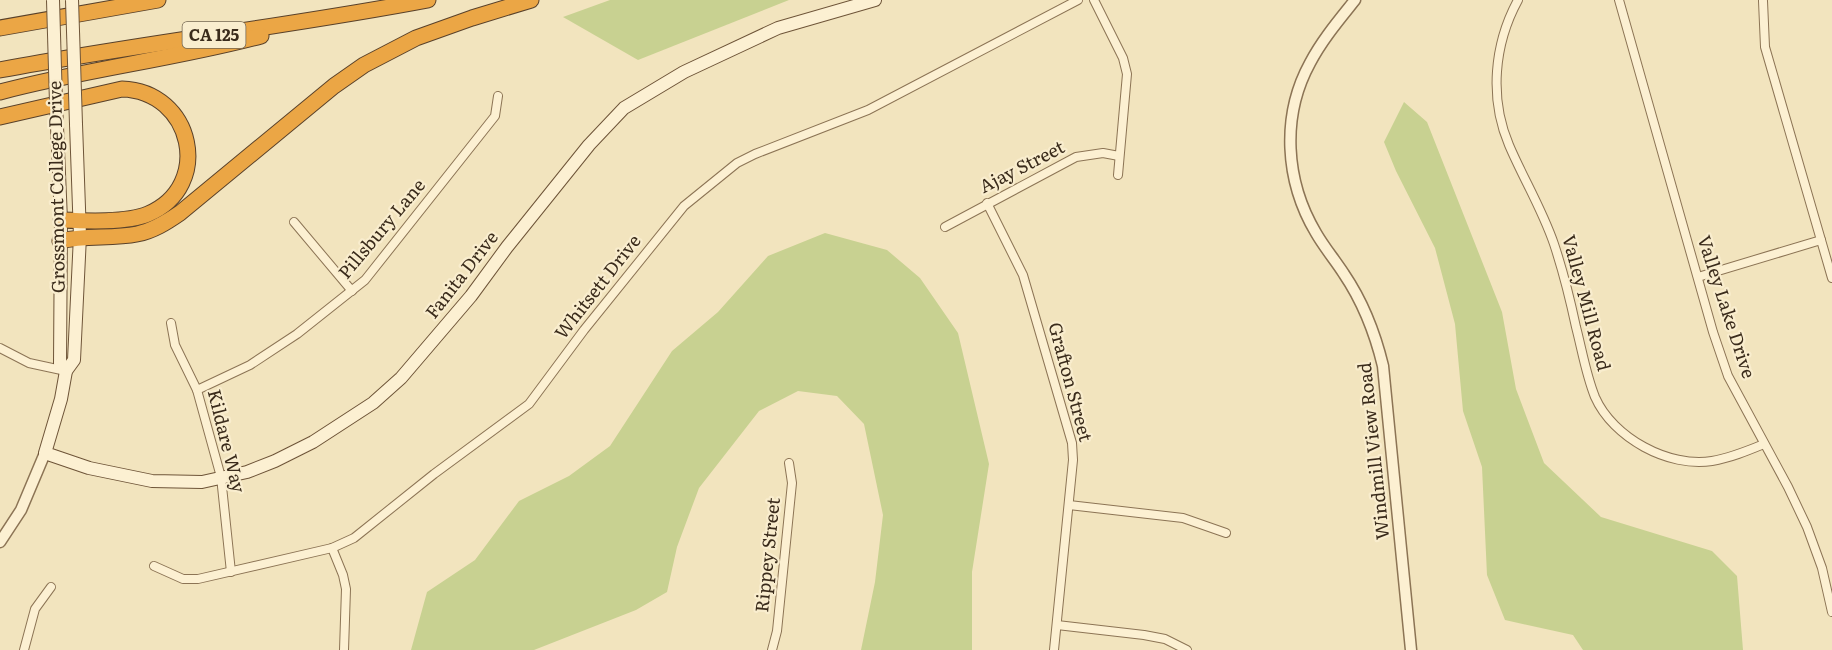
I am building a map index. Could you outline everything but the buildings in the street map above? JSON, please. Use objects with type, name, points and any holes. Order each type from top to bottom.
[{"type":"highway","points":[[0,28],[158,0]]},
{"type":"highway","name":"CA 125","points":[[0,70],[74,56],[334,17],[428,0]]},
{"type":"highway","points":[[61,220],[80,228],[136,234],[156,228],[180,213],[334,86],[364,65],[417,38],[531,0]]},
{"type":"highway","points":[[0,92],[113,66],[236,43],[334,17]]},
{"type":"highway","points":[[0,117],[122,89],[148,93],[163,102],[176,115],[183,130],[188,153],[182,180],[172,197],[157,209],[141,217],[80,228],[60,241]]},
{"type":"main road","name":"Grossmont College Drive","points":[[53,0],[61,220],[60,363],[66,371]]},
{"type":"main road","name":"Grossmont College Drive","points":[[45,453],[61,399],[66,371],[74,360],[80,228],[72,0]]},
{"type":"main road","name":"Fanita Drive","points":[[45,453],[89,468],[152,482],[202,482],[247,472],[313,442],[373,403],[401,378],[471,296],[507,247],[590,145],[624,108],[684,72],[778,28],[875,0]]},
{"type":"street","name":"Whitsett Drive","points":[[154,566],[183,579],[198,579],[332,548],[354,538],[434,474],[529,404],[584,330],[684,206],[737,163],[868,110],[1078,0]]},
{"type":"street","points":[[1094,0],[1122,58],[1127,74],[1118,175]]},
{"type":"street","name":"Windmill View Road","points":[[1355,0],[1317,51],[1303,78],[1294,107],[1290,152],[1294,182],[1304,210],[1317,236],[1356,294],[1366,315],[1383,366],[1411,650]]},
{"type":"street","name":"Valley Mill Road","points":[[1518,0],[1507,24],[1499,53],[1496,84],[1499,114],[1508,144],[1547,224],[1566,280],[1586,369],[1596,399],[1611,420],[1630,437],[1650,450],[1673,458],[1710,462],[1764,444]]},
{"type":"street","name":"Valley Lake Drive","points":[[1619,0],[1728,376],[1807,527],[1822,568],[1832,612]]},
{"type":"street","points":[[1763,1],[1765,47],[1832,278]]},
{"type":"street","name":"Pillsbury Lane","points":[[197,390],[250,365],[297,334],[365,279],[495,116],[498,96]]},
{"type":"street","name":"Ajay Street","points":[[945,227],[1076,158],[1103,153],[1119,156]]},
{"type":"street","name":"Grafton Street","points":[[987,203],[1023,275],[1072,443],[1073,460],[1054,650]]},
{"type":"street","points":[[294,222],[352,291]]},
{"type":"street","points":[[1698,277],[1821,240]]},
{"type":"street","name":"Kildare Way","points":[[171,322],[175,345],[197,390],[221,477],[231,572]]},
{"type":"street","points":[[0,348],[29,363],[66,371]]},
{"type":"street","name":"Grossmont College Drive","points":[[0,542],[21,510],[45,453]]},
{"type":"street","name":"Rippey Street","points":[[771,650],[777,631],[792,483],[789,463]]},
{"type":"street","points":[[1069,505],[1183,518],[1226,533]]},
{"type":"street","points":[[332,548],[343,574],[346,589],[344,650]]},
{"type":"street","points":[[24,650],[35,609],[51,587]]},
{"type":"street","points":[[1057,625],[1144,634],[1165,639],[1186,650]]},
{"type":"green space","points":[[610,0],[789,0],[638,60],[563,17]]},
{"type":"green space","points":[[1404,102],[1427,122],[1502,312],[1516,389],[1544,463],[1601,517],[1712,551],[1737,576],[1743,650],[1583,650],[1573,635],[1505,620],[1487,575],[1482,467],[1463,411],[1455,324],[1435,248],[1384,142]]},
{"type":"green space","points":[[825,233],[887,250],[920,278],[958,333],[989,464],[972,572],[972,650],[861,650],[875,582],[883,515],[864,424],[837,396],[798,391],[759,411],[699,488],[677,547],[667,592],[636,610],[534,650],[411,650],[427,592],[475,560],[519,501],[569,476],[610,446],[672,351],[718,312],[768,256]]}]
